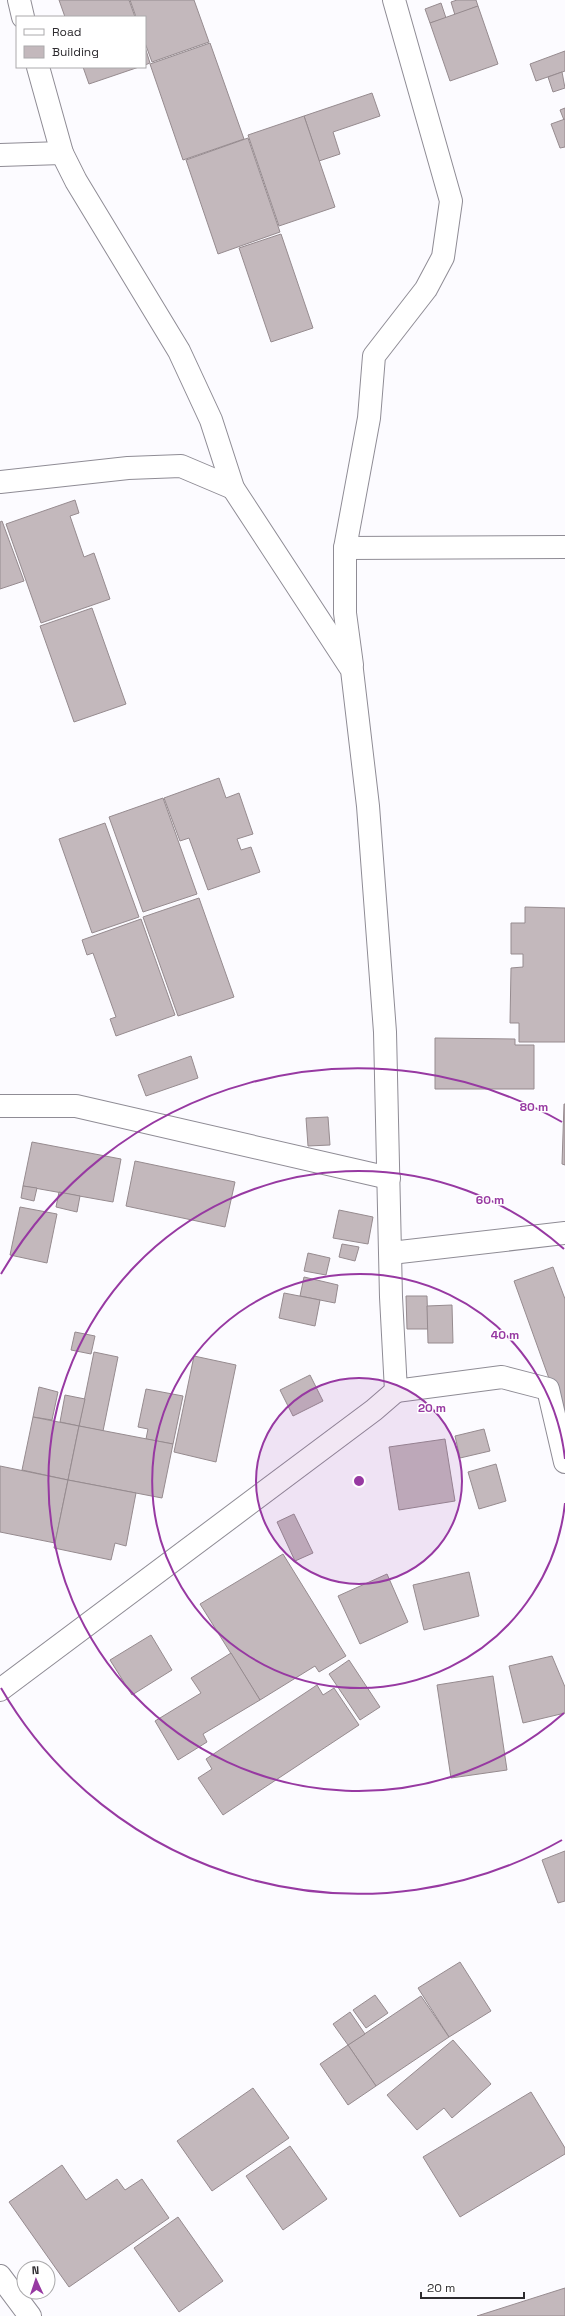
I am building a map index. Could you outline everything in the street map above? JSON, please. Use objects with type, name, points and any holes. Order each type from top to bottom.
[{"type":"street","points":[[19,0],[23,16]]},
{"type":"street","points":[[394,0],[451,201],[443,257],[426,289],[374,356],[369,418],[345,548],[345,613],[368,806],[385,1032],[388,1178],[396,1391]]},
{"type":"street","points":[[38,68],[62,153],[76,181],[179,351],[211,420],[233,488],[352,670]]},
{"type":"street","points":[[0,155],[62,153]]},
{"type":"street","points":[[0,482],[128,468],[181,466],[233,488]]},
{"type":"street","points":[[345,548],[565,547]]},
{"type":"street","points":[[0,1106],[76,1106],[388,1178]]},
{"type":"street","points":[[391,1253],[565,1233]]},
{"type":"street","points":[[0,1690],[374,1410],[396,1391],[502,1377],[548,1389],[565,1462]]},
{"type":"street","points":[[0,2276],[30,2316]]},
{"type":"building","points":[[59,0],[129,0],[135,16],[65,16]]},
{"type":"building","points":[[130,0],[194,0],[209,42],[152,62],[146,46],[146,16],[136,16]]},
{"type":"building","points":[[457,0],[476,0],[478,6],[455,15],[451,2]]},
{"type":"building","points":[[441,3],[446,18],[430,23],[425,9]]},
{"type":"building","points":[[478,6],[498,64],[450,81],[430,23]]},
{"type":"building","points":[[210,43],[244,139],[183,160],[150,64]]},
{"type":"building","points":[[146,50],[150,63],[146,65]]},
{"type":"building","points":[[565,51],[565,71],[536,81],[530,64]]},
{"type":"building","points":[[83,68],[136,68],[89,84]]},
{"type":"building","points":[[562,72],[565,88],[553,92],[548,77]]},
{"type":"building","points":[[372,93],[380,116],[333,132],[340,154],[319,161],[304,116]]},
{"type":"building","points":[[565,108],[565,119],[564,120],[560,110]]},
{"type":"building","points":[[304,116],[335,207],[279,226],[248,135]]},
{"type":"building","points":[[565,119],[565,147],[560,148],[551,124]]},
{"type":"building","points":[[248,138],[280,232],[218,254],[186,160]]},
{"type":"building","points":[[281,234],[313,328],[271,342],[239,248]]},
{"type":"building","points":[[75,500],[79,513],[70,516],[84,557],[94,553],[110,599],[41,623],[6,524]]},
{"type":"building","points":[[2,521],[24,581],[0,589],[0,522]]},
{"type":"building","points":[[92,608],[126,704],[74,722],[40,626]]},
{"type":"building","points":[[219,778],[226,798],[239,793],[253,834],[237,839],[241,850],[251,847],[260,872],[208,890],[189,838],[180,841],[164,798]]},
{"type":"building","points":[[163,798],[197,894],[143,912],[109,817]]},
{"type":"building","points":[[105,823],[139,917],[92,933],[59,839]]},
{"type":"building","points":[[199,898],[234,997],[178,1016],[143,917]]},
{"type":"building","points":[[525,907],[565,908],[565,1042],[519,1042],[519,1023],[510,1023],[511,968],[523,967],[523,954],[511,954],[511,923],[525,923]]},
{"type":"building","points":[[141,919],[175,1015],[116,1036],[110,1019],[116,1017],[93,953],[87,955],[82,940]]},
{"type":"building","points":[[435,1038],[515,1039],[515,1045],[534,1045],[534,1089],[435,1089]]},
{"type":"building","points":[[191,1056],[198,1078],[146,1096],[138,1075]]},
{"type":"building","points":[[565,1104],[565,1165],[562,1164]]},
{"type":"building","points":[[328,1117],[330,1145],[308,1146],[306,1118]]},
{"type":"building","points":[[32,1142],[121,1159],[113,1202],[23,1186]]},
{"type":"building","points":[[135,1161],[235,1182],[225,1227],[126,1206]]},
{"type":"building","points":[[23,1186],[37,1188],[34,1201],[21,1198]]},
{"type":"building","points":[[59,1192],[80,1196],[77,1212],[56,1207]]},
{"type":"building","points":[[20,1207],[57,1214],[47,1263],[10,1255]]},
{"type":"building","points":[[339,1210],[373,1217],[368,1244],[333,1238]]},
{"type":"building","points":[[342,1244],[359,1247],[355,1261],[339,1257]]},
{"type":"building","points":[[308,1253],[330,1258],[326,1275],[304,1271]]},
{"type":"building","points":[[553,1267],[565,1299],[565,1423],[514,1281]]},
{"type":"building","points":[[304,1277],[338,1285],[335,1303],[300,1296]]},
{"type":"building","points":[[284,1293],[320,1300],[315,1326],[279,1318]]},
{"type":"building","points":[[406,1296],[427,1296],[428,1329],[407,1329]]},
{"type":"building","points":[[452,1305],[453,1343],[428,1343],[427,1306]]},
{"type":"building","points":[[75,1332],[95,1336],[91,1354],[71,1350]]},
{"type":"building","points":[[94,1352],[118,1357],[103,1431],[79,1426]]},
{"type":"building","points":[[194,1356],[236,1365],[216,1462],[174,1452]]},
{"type":"building","points":[[310,1375],[323,1401],[293,1416],[280,1390]]},
{"type":"building","points":[[39,1387],[58,1392],[52,1420],[33,1417]]},
{"type":"building","points":[[146,1389],[183,1396],[173,1444],[146,1439],[148,1429],[138,1427]]},
{"type":"building","points":[[65,1395],[85,1399],[79,1426],[60,1422]]},
{"type":"building","points":[[33,1417],[79,1426],[68,1480],[22,1470]]},
{"type":"building","points":[[79,1426],[173,1444],[162,1498],[68,1480]]},
{"type":"building","points":[[484,1429],[490,1451],[460,1458],[455,1436]]},
{"type":"building","points":[[445,1439],[455,1501],[399,1510],[389,1447]]},
{"type":"building","points":[[496,1464],[506,1501],[479,1509],[468,1472]]},
{"type":"building","points":[[0,1466],[68,1480],[55,1543],[0,1532]]},
{"type":"building","points":[[68,1480],[136,1493],[126,1546],[115,1543],[111,1560],[54,1548]]},
{"type":"building","points":[[294,1514],[313,1553],[295,1561],[277,1522]]},
{"type":"building","points":[[283,1554],[346,1656],[319,1672],[315,1666],[260,1700],[200,1604]]},
{"type":"building","points":[[469,1572],[479,1616],[424,1630],[413,1585]]},
{"type":"building","points":[[387,1574],[408,1622],[360,1644],[338,1596]]},
{"type":"building","points":[[151,1635],[172,1670],[132,1695],[110,1660]]},
{"type":"building","points":[[231,1653],[260,1700],[203,1734],[207,1742],[178,1760],[155,1721],[201,1693],[191,1678]]},
{"type":"building","points":[[552,1656],[565,1687],[565,1713],[523,1723],[509,1666]]},
{"type":"building","points":[[349,1660],[380,1707],[360,1720],[329,1674]]},
{"type":"building","points":[[493,1676],[507,1770],[451,1778],[437,1685]]},
{"type":"building","points":[[317,1685],[323,1695],[334,1688],[359,1725],[223,1815],[198,1778],[212,1769],[206,1759]]},
{"type":"building","points":[[565,1851],[565,1901],[558,1903],[542,1860]]},
{"type":"building","points":[[460,1962],[491,2011],[449,2037],[418,1988]]},
{"type":"building","points":[[375,1995],[388,2013],[366,2028],[353,2010]]},
{"type":"building","points":[[421,1996],[449,2037],[376,2086],[348,2045]]},
{"type":"building","points":[[350,2012],[365,2034],[348,2045],[333,2024]]},
{"type":"building","points":[[453,2040],[491,2084],[452,2118],[444,2108],[417,2130],[387,2095]]},
{"type":"building","points":[[348,2045],[376,2086],[348,2105],[320,2064]]},
{"type":"building","points":[[253,2088],[289,2138],[212,2191],[177,2141]]},
{"type":"building","points":[[531,2092],[565,2148],[565,2154],[460,2217],[423,2157]]},
{"type":"building","points":[[290,2146],[327,2199],[283,2230],[246,2176]]},
{"type":"building","points":[[62,2165],[86,2200],[117,2179],[125,2190],[142,2179],[169,2218],[69,2287],[56,2269],[56,2260],[50,2260],[9,2202]]},
{"type":"building","points":[[178,2217],[223,2281],[179,2312],[134,2248]]},
{"type":"building","points":[[565,2288],[565,2316],[477,2316]]}]
